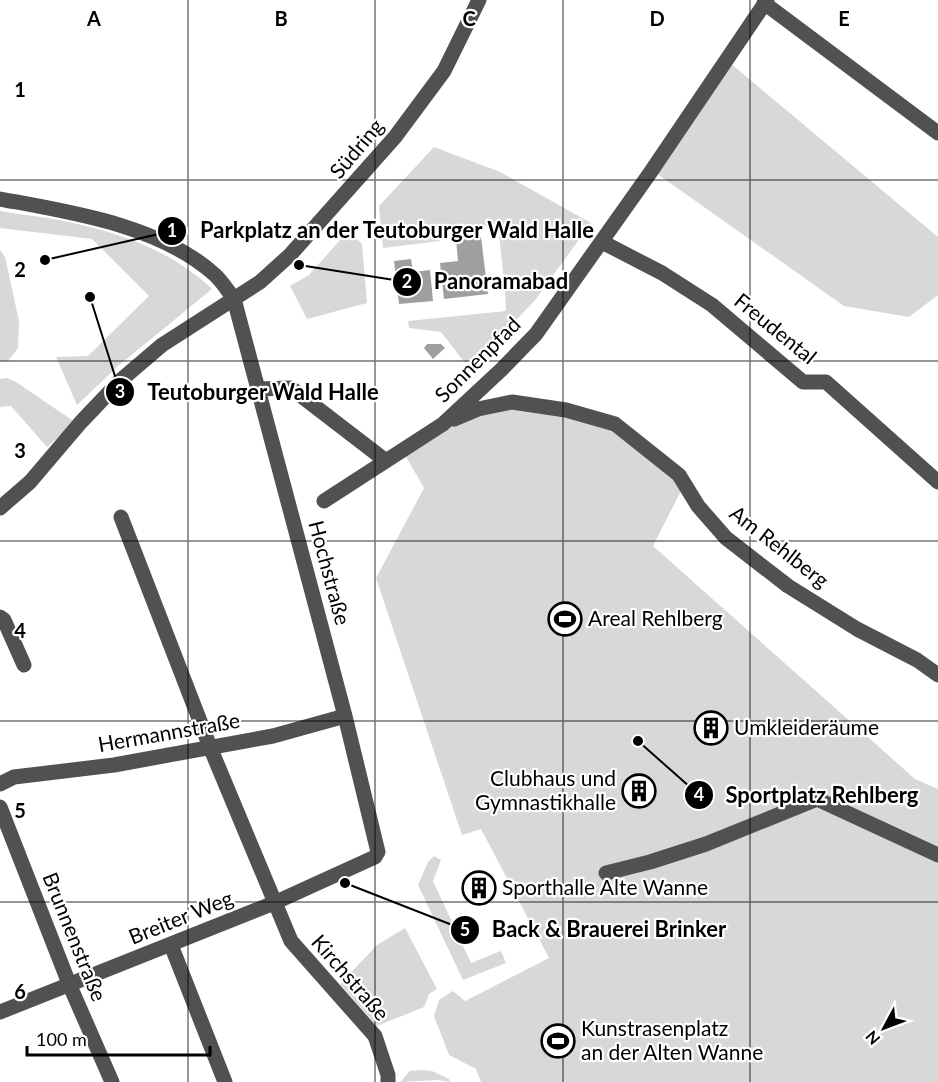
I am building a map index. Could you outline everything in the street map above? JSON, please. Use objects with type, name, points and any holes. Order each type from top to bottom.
[{"type":"street","name":"Südring","points":[[0,508],[30,482],[81,422],[121,380],[162,345],[260,282],[290,255],[395,137],[444,71],[479,0]]},
{"type":"street","points":[[765,2],[938,133]]},
{"type":"street","name":"Sonnenpfad","points":[[324,501],[443,424],[536,334],[602,242],[765,2]]},
{"type":"street","points":[[0,199],[61,210],[130,228],[160,241],[202,265],[216,276],[234,299]]},
{"type":"street","name":"Freudental","points":[[602,242],[662,273],[712,305],[803,382],[826,382],[938,482]]},
{"type":"street","name":"Hochstraße","points":[[234,299],[345,716],[378,852],[375,857]]},
{"type":"street","points":[[258,389],[291,388],[386,461]]},
{"type":"street","name":"Am Rehlberg","points":[[443,424],[478,409],[512,402],[567,410],[615,424],[679,475],[698,506],[726,538],[788,586],[857,629],[917,660],[938,675]]},
{"type":"street","name":"Kirchstraße","points":[[121,517],[210,747],[291,941],[375,1036],[388,1075],[388,1082]]},
{"type":"street","points":[[0,616],[4,620],[24,665]]},
{"type":"street","name":"Hermannstraße","points":[[0,784],[8,778],[114,765],[273,736],[345,716]]},
{"type":"street","points":[[606,873],[706,844],[817,799],[938,855]]},
{"type":"street","name":"Brunnenstraße","points":[[0,807],[70,986],[112,1082]]},
{"type":"street","name":"Breiter Weg","points":[[0,1012],[274,903],[375,857]]},
{"type":"street","points":[[171,945],[225,1082]]},
{"type":"shaded area","points":[[730,63],[938,237],[938,295],[909,317],[844,306],[656,173]]},
{"type":"shaded area","points":[[434,147],[500,172],[591,223],[536,299],[505,332],[465,363],[441,332],[409,328],[408,321],[506,311],[498,225],[446,228],[440,241],[383,248],[379,206]]},
{"type":"shaded area","points":[[0,211],[59,220],[121,236],[160,252],[196,275],[212,289],[118,366],[77,405],[56,357],[88,356],[149,296],[92,239],[0,228]]},
{"type":"shaded area","points":[[348,231],[362,244],[367,303],[307,319],[290,286],[309,275]]},
{"type":"shaded area","points":[[481,237],[488,294],[444,299],[440,263],[458,261],[456,239]]},
{"type":"shaded area","points":[[0,250],[5,257],[19,321],[18,348],[8,361],[0,361]]},
{"type":"shaded area","points":[[411,259],[413,272],[430,270],[433,301],[399,304],[394,261]]},
{"type":"shaded area","points":[[427,344],[441,344],[445,348],[433,359],[424,348]]},
{"type":"shaded area","points":[[7,378],[75,422],[47,447],[11,406],[0,407],[0,379]]},
{"type":"shaded area","points":[[512,402],[615,424],[684,485],[653,546],[915,779],[938,789],[938,1082],[481,1082],[476,1069],[449,1055],[434,1016],[439,1000],[453,991],[465,1001],[549,958],[481,829],[462,835],[376,578],[424,488],[405,455],[443,424]]},
{"type":"shaded area","points":[[434,856],[441,860],[433,881],[471,963],[501,951],[506,963],[463,980],[418,885],[428,862]]},
{"type":"shaded area","points":[[405,928],[437,989],[429,994],[424,1007],[377,1026],[340,984],[377,945]]},
{"type":"shaded area","points":[[410,1071],[432,1071],[449,1079],[450,1082],[438,1080],[400,1082]]},
{"type":"place","name":"Parkplatz an der Teutoburger Wald Halle","points":[[45,260]]},
{"type":"place","name":"Panoramabad","points":[[299,265]]},
{"type":"place","name":"Teutoburger Wald Halle","points":[[90,297]]},
{"type":"place","name":"Areal Rehlberg","points":[[565,619]]},
{"type":"place","name":"Umkleideräume","points":[[711,728]]},
{"type":"place","name":"Sportplatz Rehlberg","points":[[638,741]]},
{"type":"place","name":"Clubhaus und Gymnastikhalle","points":[[639,791]]},
{"type":"place","name":"Back & Brauerei Brinker","points":[[345,883]]},
{"type":"place","name":"Sporthalle Alte Wanne","points":[[479,888]]},
{"type":"place","name":"Kunstrasenplatz an der Alten Wanne","points":[[558,1041]]}]
